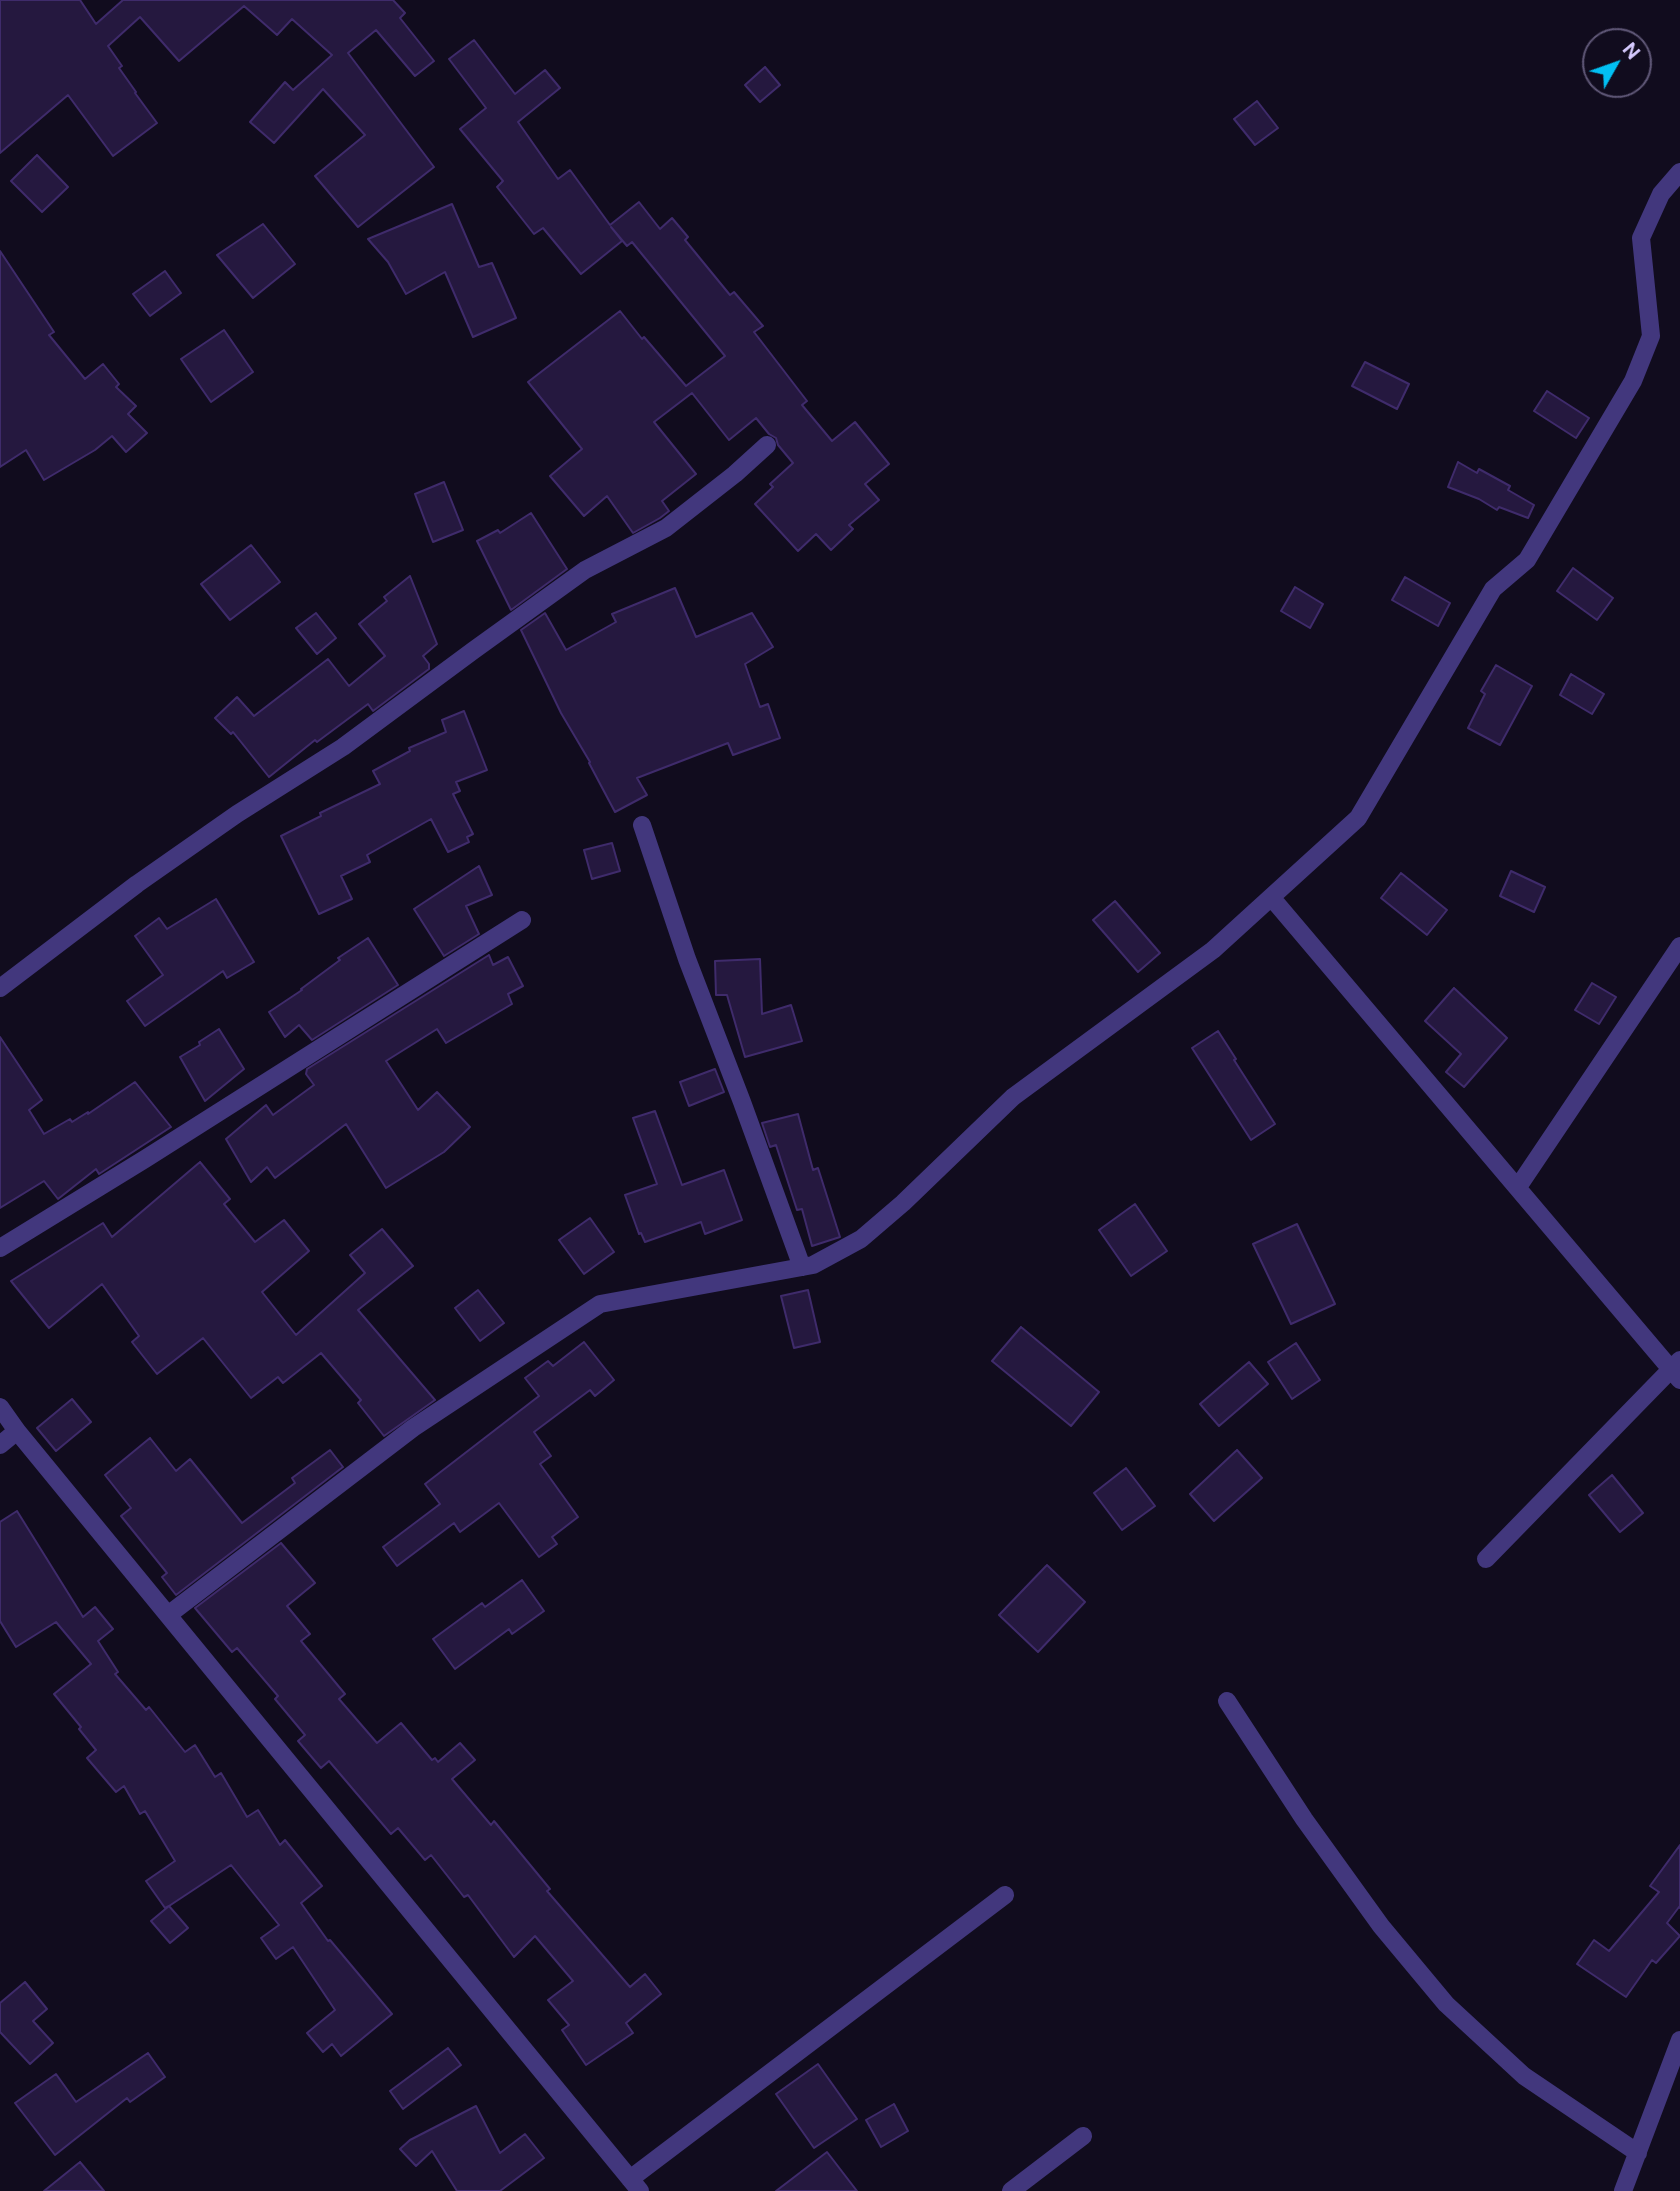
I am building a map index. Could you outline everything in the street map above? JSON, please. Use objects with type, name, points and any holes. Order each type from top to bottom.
[{"type":"street","points":[[168,1615],[413,1428],[600,1304],[813,1265],[861,1239],[903,1203],[1013,1097],[1213,950],[1358,818],[1493,589],[1527,560],[1633,381],[1651,336],[1641,238],[1661,194],[1680,172]]},
{"type":"street","points":[[0,988],[148,876],[237,814],[343,747],[585,570],[666,528],[767,445]]},
{"type":"street","points":[[642,825],[687,959],[802,1267]]},
{"type":"street","points":[[1271,897],[1677,1370],[1486,1559]]},
{"type":"street","points":[[0,1248],[522,920]]},
{"type":"street","points":[[1518,1187],[1680,946]]},
{"type":"street","points":[[0,1407],[635,2185],[1005,1895]]},
{"type":"street","points":[[0,1445],[17,1431]]},
{"type":"street","points":[[1227,1701],[1304,1819],[1381,1926],[1446,2004],[1524,2076],[1638,2153]]},
{"type":"street","points":[[1623,2191],[1680,2041]]},
{"type":"street","points":[[1011,2191],[1083,2136]]},
{"type":"building","points":[[0,0],[80,0],[96,24],[123,0],[393,0],[405,13],[400,18],[434,61],[415,76],[376,30],[348,53],[434,167],[358,227],[315,176],[365,135],[323,89],[274,143],[250,122],[285,82],[293,90],[332,55],[292,19],[277,35],[244,6],[179,61],[140,17],[108,46],[122,66],[119,68],[157,123],[113,156],[68,95],[0,153]]},
{"type":"building","points":[[474,40],[515,94],[545,70],[560,88],[518,122],[558,179],[570,170],[610,225],[639,202],[660,229],[672,218],[688,237],[685,240],[730,295],[734,292],[763,326],[754,332],[807,401],[802,405],[832,441],[855,422],[889,464],[865,484],[879,500],[849,525],[853,529],[831,550],[816,534],[798,551],[755,504],[773,487],[770,484],[793,463],[778,445],[776,438],[769,434],[756,418],[729,440],[692,393],[654,422],[696,474],[662,501],[669,511],[660,518],[633,533],[607,496],[584,516],[550,476],[582,449],[528,382],[620,311],[686,386],[725,356],[632,242],[627,246],[611,227],[622,241],[581,274],[543,228],[534,234],[497,187],[503,181],[460,129],[486,108],[449,59]]},
{"type":"building","points":[[765,67],[780,85],[760,102],[745,85]]},
{"type":"building","points":[[1257,101],[1278,128],[1255,145],[1234,119]]},
{"type":"building","points":[[37,155],[68,187],[42,212],[11,181]]},
{"type":"building","points":[[452,204],[479,267],[492,263],[516,318],[473,337],[445,272],[406,294],[388,262],[368,239]]},
{"type":"building","points":[[263,224],[295,264],[253,298],[217,255]]},
{"type":"building","points":[[0,251],[54,332],[49,335],[85,379],[103,364],[119,384],[116,387],[136,406],[128,414],[147,433],[126,452],[112,436],[95,450],[44,480],[26,450],[0,467]]},
{"type":"building","points":[[165,271],[181,293],[150,316],[133,294]]},
{"type":"building","points":[[224,330],[253,372],[211,402],[181,359]]},
{"type":"building","points":[[1365,362],[1409,384],[1397,409],[1352,386]]},
{"type":"building","points":[[1547,391],[1589,418],[1576,438],[1534,411]]},
{"type":"building","points":[[1458,462],[1477,473],[1479,469],[1510,486],[1508,490],[1534,505],[1528,518],[1499,507],[1497,510],[1479,499],[1448,487]]},
{"type":"building","points":[[444,482],[463,530],[433,542],[415,494]]},
{"type":"building","points":[[531,513],[567,569],[511,610],[477,541],[498,530],[500,533]]},
{"type":"building","points":[[251,545],[280,582],[230,620],[201,584]]},
{"type":"building","points":[[1573,568],[1613,598],[1597,620],[1557,591]]},
{"type":"building","points":[[410,576],[437,644],[423,656],[429,669],[373,711],[368,704],[317,742],[315,740],[269,777],[233,732],[231,734],[215,718],[237,697],[254,716],[328,659],[349,686],[385,656],[359,624],[387,601],[384,597]]},
{"type":"building","points":[[1405,577],[1450,603],[1438,626],[1392,600]]},
{"type":"building","points":[[1295,587],[1323,604],[1310,628],[1281,611]]},
{"type":"building","points":[[675,588],[696,637],[752,613],[773,647],[745,664],[760,707],[768,704],[780,738],[733,755],[728,743],[637,778],[647,795],[615,812],[561,713],[521,630],[545,613],[566,650],[616,622],[612,614]]},
{"type":"building","points":[[316,613],[336,638],[317,654],[296,628]]},
{"type":"building","points":[[1496,665],[1532,686],[1500,745],[1468,728],[1485,694],[1481,691]]},
{"type":"building","points":[[1571,674],[1604,694],[1592,714],[1560,695]]},
{"type":"building","points":[[464,711],[487,770],[456,782],[460,791],[453,794],[473,834],[467,837],[469,842],[448,852],[431,819],[367,855],[370,862],[341,876],[352,899],[319,914],[281,836],[321,816],[320,813],[380,784],[373,771],[410,751],[409,748],[446,732],[442,720]]},
{"type":"building","points":[[612,843],[620,871],[592,879],[584,850]]},
{"type":"building","points":[[479,866],[492,895],[466,906],[479,934],[444,956],[414,909]]},
{"type":"building","points":[[1511,871],[1545,887],[1534,912],[1500,896]]},
{"type":"building","points":[[1401,873],[1447,910],[1427,935],[1381,898]]},
{"type":"building","points":[[216,899],[254,962],[227,978],[223,971],[145,1026],[127,1001],[163,975],[135,936],[159,918],[167,929]]},
{"type":"building","points":[[1115,901],[1160,953],[1138,972],[1093,920]]},
{"type":"building","points":[[368,938],[398,985],[312,1040],[299,1025],[285,1037],[269,1012],[302,990],[340,960],[338,958]]},
{"type":"building","points":[[489,955],[493,965],[508,957],[523,986],[508,994],[512,1004],[446,1043],[437,1029],[386,1061],[418,1110],[437,1092],[470,1127],[444,1152],[386,1188],[346,1124],[275,1178],[267,1167],[251,1182],[226,1139],[266,1105],[273,1115],[314,1085],[306,1074],[307,1069]]},
{"type":"building","points":[[760,959],[762,1014],[791,1005],[802,1041],[745,1057],[727,995],[716,995],[715,961]]},
{"type":"building","points":[[1592,983],[1616,997],[1599,1024],[1575,1010]]},
{"type":"building","points":[[1454,988],[1507,1038],[1464,1087],[1446,1072],[1461,1054],[1425,1021]]},
{"type":"building","points":[[219,1029],[244,1069],[205,1101],[180,1057]]},
{"type":"building","points":[[1218,1031],[1275,1124],[1251,1140],[1192,1048]]},
{"type":"building","points":[[0,1037],[42,1100],[29,1110],[44,1134],[70,1119],[72,1122],[88,1114],[135,1082],[171,1127],[99,1174],[96,1169],[58,1199],[44,1181],[0,1208]]},
{"type":"building","points":[[715,1069],[724,1092],[689,1106],[680,1082]]},
{"type":"building","points":[[655,1111],[682,1185],[724,1170],[742,1220],[705,1234],[701,1222],[645,1242],[641,1233],[639,1234],[625,1195],[657,1184],[633,1118]]},
{"type":"building","points":[[798,1114],[813,1170],[818,1168],[840,1237],[812,1246],[802,1209],[797,1210],[776,1145],[770,1147],[762,1123]]},
{"type":"building","points":[[200,1162],[230,1199],[224,1204],[255,1242],[284,1220],[309,1251],[262,1292],[296,1335],[365,1273],[350,1255],[382,1229],[413,1266],[358,1310],[435,1400],[384,1436],[358,1403],[361,1400],[321,1353],[283,1383],[278,1377],[251,1398],[203,1338],[157,1374],[132,1342],[139,1336],[102,1284],[49,1328],[11,1281],[103,1223],[112,1237]]},
{"type":"building","points":[[1135,1204],[1167,1251],[1131,1276],[1099,1230]]},
{"type":"building","points":[[590,1218],[614,1252],[584,1274],[559,1240]]},
{"type":"building","points":[[1297,1224],[1335,1304],[1291,1324],[1253,1244]]},
{"type":"building","points":[[478,1290],[504,1323],[480,1341],[455,1308]]},
{"type":"building","points":[[808,1290],[820,1342],[794,1348],[781,1296]]},
{"type":"building","points":[[1021,1327],[1099,1392],[1071,1426],[992,1361]]},
{"type":"building","points":[[584,1342],[614,1380],[595,1396],[590,1390],[534,1432],[551,1456],[540,1464],[578,1517],[552,1537],[557,1544],[539,1557],[499,1503],[460,1532],[454,1523],[397,1566],[383,1547],[440,1504],[425,1484],[539,1396],[525,1378],[548,1361],[553,1366]]},
{"type":"building","points":[[1296,1343],[1320,1380],[1292,1399],[1268,1362]]},
{"type":"building","points":[[1249,1362],[1268,1384],[1219,1426],[1200,1404]]},
{"type":"building","points":[[72,1399],[91,1422],[56,1451],[37,1428]]},
{"type":"building","points":[[150,1438],[176,1471],[190,1459],[242,1523],[295,1483],[292,1478],[330,1450],[343,1467],[176,1595],[162,1577],[167,1573],[121,1516],[131,1508],[105,1475]]},
{"type":"building","points":[[1237,1450],[1262,1478],[1214,1521],[1190,1494]]},
{"type":"building","points":[[1126,1468],[1155,1506],[1122,1530],[1094,1493]]},
{"type":"building","points":[[1612,1475],[1643,1513],[1620,1532],[1589,1495]]},
{"type":"building","points":[[17,1511],[83,1617],[95,1607],[113,1629],[98,1641],[118,1672],[115,1674],[146,1710],[149,1707],[185,1752],[195,1745],[215,1777],[221,1773],[247,1817],[258,1810],[280,1845],[285,1840],[322,1886],[301,1903],[328,1941],[330,1940],[392,2014],[341,2056],[332,2044],[323,2052],[307,2033],[335,2010],[293,1947],[276,1959],[261,1938],[279,1925],[231,1865],[165,1908],[146,1881],[175,1861],[145,1811],[140,1814],[124,1786],[116,1792],[87,1758],[96,1750],[54,1694],[91,1664],[56,1622],[16,1647],[0,1621],[0,1522]]},
{"type":"building","points":[[281,1543],[315,1583],[287,1606],[310,1634],[301,1641],[345,1694],[339,1699],[377,1743],[401,1723],[432,1760],[435,1758],[438,1762],[460,1743],[475,1760],[452,1779],[491,1825],[494,1821],[550,1889],[547,1891],[630,1987],[645,1974],[661,1994],[626,2023],[633,2033],[586,2065],[562,2030],[569,2025],[548,2000],[573,1981],[535,1936],[514,1957],[468,1895],[464,1897],[431,1855],[425,1860],[398,1828],[391,1834],[329,1761],[321,1768],[298,1741],[305,1735],[275,1699],[278,1696],[237,1648],[232,1652],[195,1608]]},
{"type":"building","points":[[1047,1565],[1085,1602],[1038,1652],[999,1615]]},
{"type":"building","points":[[522,1580],[544,1611],[512,1634],[509,1629],[455,1669],[433,1639],[482,1603],[485,1607]]},
{"type":"building","points":[[1680,1845],[1680,1908],[1667,1923],[1680,1936],[1656,1963],[1652,1960],[1626,1997],[1577,1964],[1594,1940],[1609,1951],[1659,1892],[1650,1886]]},
{"type":"building","points":[[169,1906],[188,1928],[170,1943],[151,1921]]},
{"type":"building","points":[[25,1982],[47,2009],[33,2021],[53,2043],[30,2064],[0,2032],[0,2003]]},
{"type":"building","points":[[448,2048],[461,2065],[403,2109],[390,2091]]},
{"type":"building","points":[[148,2053],[165,2077],[130,2102],[127,2098],[55,2155],[15,2103],[56,2074],[76,2102]]},
{"type":"building","points":[[818,2064],[857,2119],[814,2148],[776,2094]]},
{"type":"building","points":[[894,2104],[908,2131],[881,2147],[866,2120]]},
{"type":"building","points":[[476,2106],[500,2153],[525,2134],[544,2158],[500,2191],[457,2191],[432,2151],[416,2166],[400,2149],[410,2140]]},
{"type":"building","points":[[827,2152],[857,2191],[776,2191]]},
{"type":"building","points":[[80,2162],[104,2191],[44,2191]]}]
